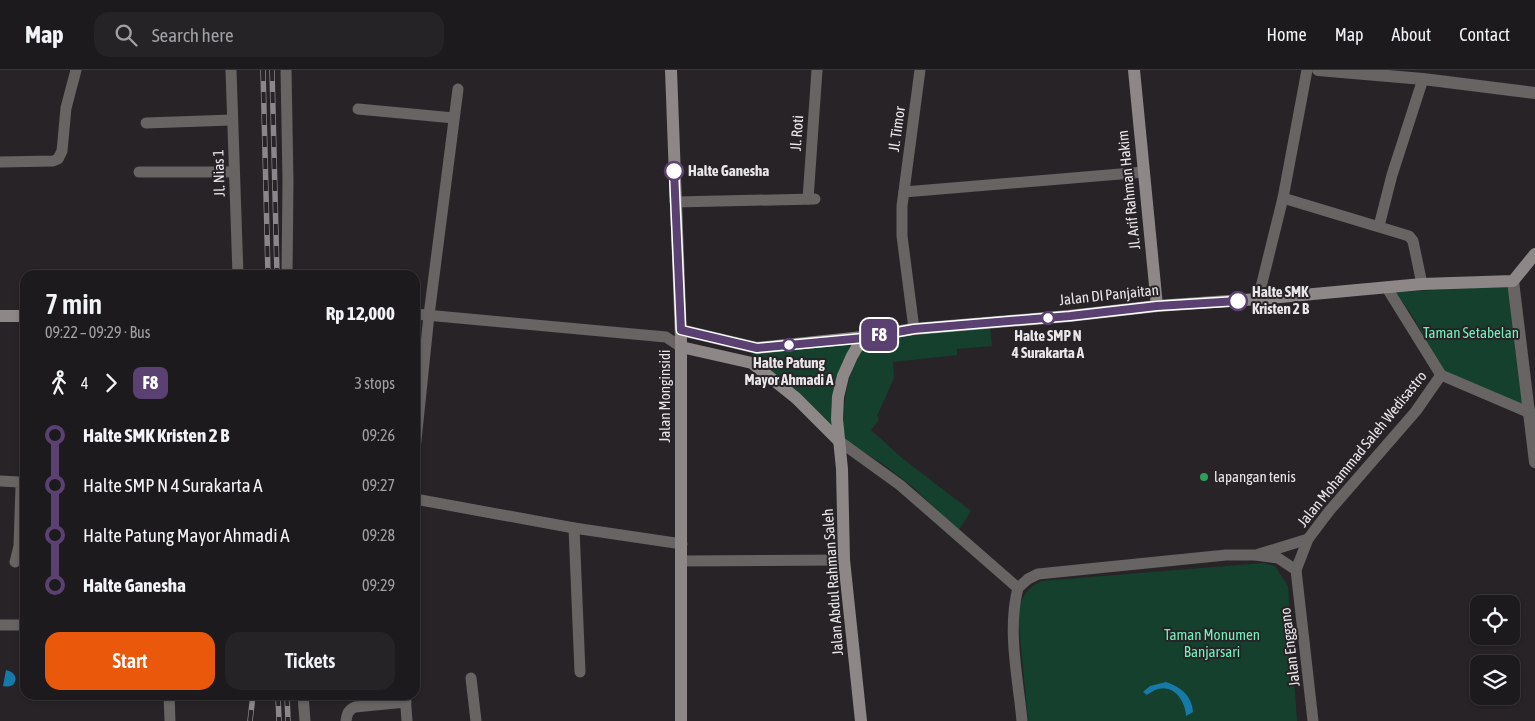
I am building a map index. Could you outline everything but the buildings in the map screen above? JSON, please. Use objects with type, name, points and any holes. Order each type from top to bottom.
[{"type":"main road","name":"Jalan Monginsidi","points":[[671,70],[681,330],[681,721]]},
{"type":"main road","name":"Jl. Arif Rahman Hakim","points":[[1134,70],[1157,306]]},
{"type":"main road","points":[[1513,281],[1535,254]]},
{"type":"main road","name":"Jalan DI Panjaitan","points":[[681,330],[757,348],[864,338],[914,329],[1070,316],[1157,306],[1258,300],[1422,284],[1513,281]]},
{"type":"main road","points":[[0,316],[20,316]]},
{"type":"main road","name":"Jalan Abdul Rahman Saleh","points":[[861,721],[844,560],[842,469],[837,419],[843,376],[852,356],[864,338]]},
{"type":"main road","points":[[681,347],[752,363]]},
{"type":"main road","points":[[757,348],[750,350],[748,356],[752,363],[796,398],[839,441]]},
{"type":"street","points":[[0,162],[53,161],[58,159],[62,151],[66,108],[76,70]]},
{"type":"street","name":"Jl. Nias 1","points":[[231,70],[238,270]]},
{"type":"street","points":[[286,70],[287,270]]},
{"type":"street","name":"Jl. Roti","points":[[675,202],[811,199],[817,70]]},
{"type":"street","name":"Jl. Timor","points":[[914,329],[902,236],[904,192],[920,70]]},
{"type":"street","points":[[1258,300],[1283,198],[1308,70]]},
{"type":"street","points":[[1318,70],[1423,79],[1535,92]]},
{"type":"street","points":[[1379,226],[1392,175],[1423,79]]},
{"type":"street","points":[[420,402],[429,315],[458,89]]},
{"type":"street","points":[[358,109],[454,118]]},
{"type":"street","points":[[146,123],[232,120]]},
{"type":"street","points":[[139,172],[234,172]]},
{"type":"street","points":[[904,192],[1144,172]]},
{"type":"street","points":[[1283,198],[1409,236],[1412,241],[1422,284]]},
{"type":"street","points":[[1513,281],[1532,414],[1535,462]]},
{"type":"street","points":[[1387,288],[1441,375],[1532,414]]},
{"type":"street","points":[[420,314],[666,337],[681,347]]},
{"type":"street","points":[[666,337],[681,330]]},
{"type":"street","name":"Jalan Mohammad Saleh Wedisastro","points":[[1296,570],[1308,539],[1330,510],[1416,411],[1441,375]]},
{"type":"street","points":[[839,441],[900,485],[1018,588]]},
{"type":"street","points":[[0,481],[20,483]]},
{"type":"street","points":[[420,500],[574,528],[682,544]]},
{"type":"street","points":[[574,528],[580,672]]},
{"type":"street","points":[[1255,555],[1308,539]]},
{"type":"street","points":[[15,562],[20,541]]},
{"type":"street","points":[[1022,721],[1012,623],[1018,588],[1028,579],[1038,574],[1226,556],[1255,555],[1278,558],[1296,570]]},
{"type":"street","points":[[682,561],[844,560]]},
{"type":"street","name":"Jalan Enggano","points":[[1296,570],[1313,721]]},
{"type":"street","points":[[0,625],[20,625]]},
{"type":"street","points":[[470,678],[476,721]]},
{"type":"street","points":[[169,700],[170,721]]},
{"type":"street","points":[[303,700],[305,721]]},
{"type":"street","points":[[346,721],[346,714],[350,709],[394,700]]},
{"type":"street","points":[[405,700],[407,721]]},
{"type":"green space","name":"Taman Setabelan","points":[[1509,286],[1523,405],[1443,374],[1415,320],[1396,292]]},
{"type":"green space","points":[[990,326],[992,346],[957,349],[957,355],[893,362],[894,378],[877,416],[879,420],[871,430],[902,458],[971,511],[958,531],[913,487],[883,464],[843,439],[845,399],[854,365],[867,341]]},
{"type":"green space","points":[[858,341],[848,356],[836,436],[752,356],[753,352]]},
{"type":"green space","name":"Taman Monumen Banjarsari","points":[[1263,563],[1275,566],[1288,586],[1297,721],[1028,721],[1018,614],[1025,594],[1036,584],[1041,581]]},
{"type":"water","points":[[6,670],[14,674],[15,677],[14,683],[8,687],[3,686]]},
{"type":"water","points":[[1166,682],[1185,693],[1190,701],[1193,712],[1186,716],[1184,705],[1178,695],[1169,689],[1158,689],[1147,695],[1143,692],[1150,686]]},
{"type":"railway","points":[[263,70],[268,270]]},
{"type":"railway","points":[[272,70],[277,270]]},
{"type":"railway","points":[[250,721],[252,700]]},
{"type":"railway","points":[[278,700],[279,721]]},
{"type":"railway","points":[[287,700],[288,721]]},
{"type":"bus line","name":"F8","points":[[674,171],[681,330],[757,348],[864,338],[914,329],[1070,316],[1157,306],[1238,301]]},
{"type":"place","name":"Halte Ganesha","points":[[674,171]]},
{"type":"place","name":"Halte SMK Kristen 2 B","points":[[1238,301]]},
{"type":"place","name":"Halte SMP N 4 Surakarta A","points":[[1048,318]]},
{"type":"place","name":"Halte Patung Mayor Ahmadi A","points":[[789,345]]},
{"type":"place","name":"lapangan tenis","points":[[1204,477]]}]
